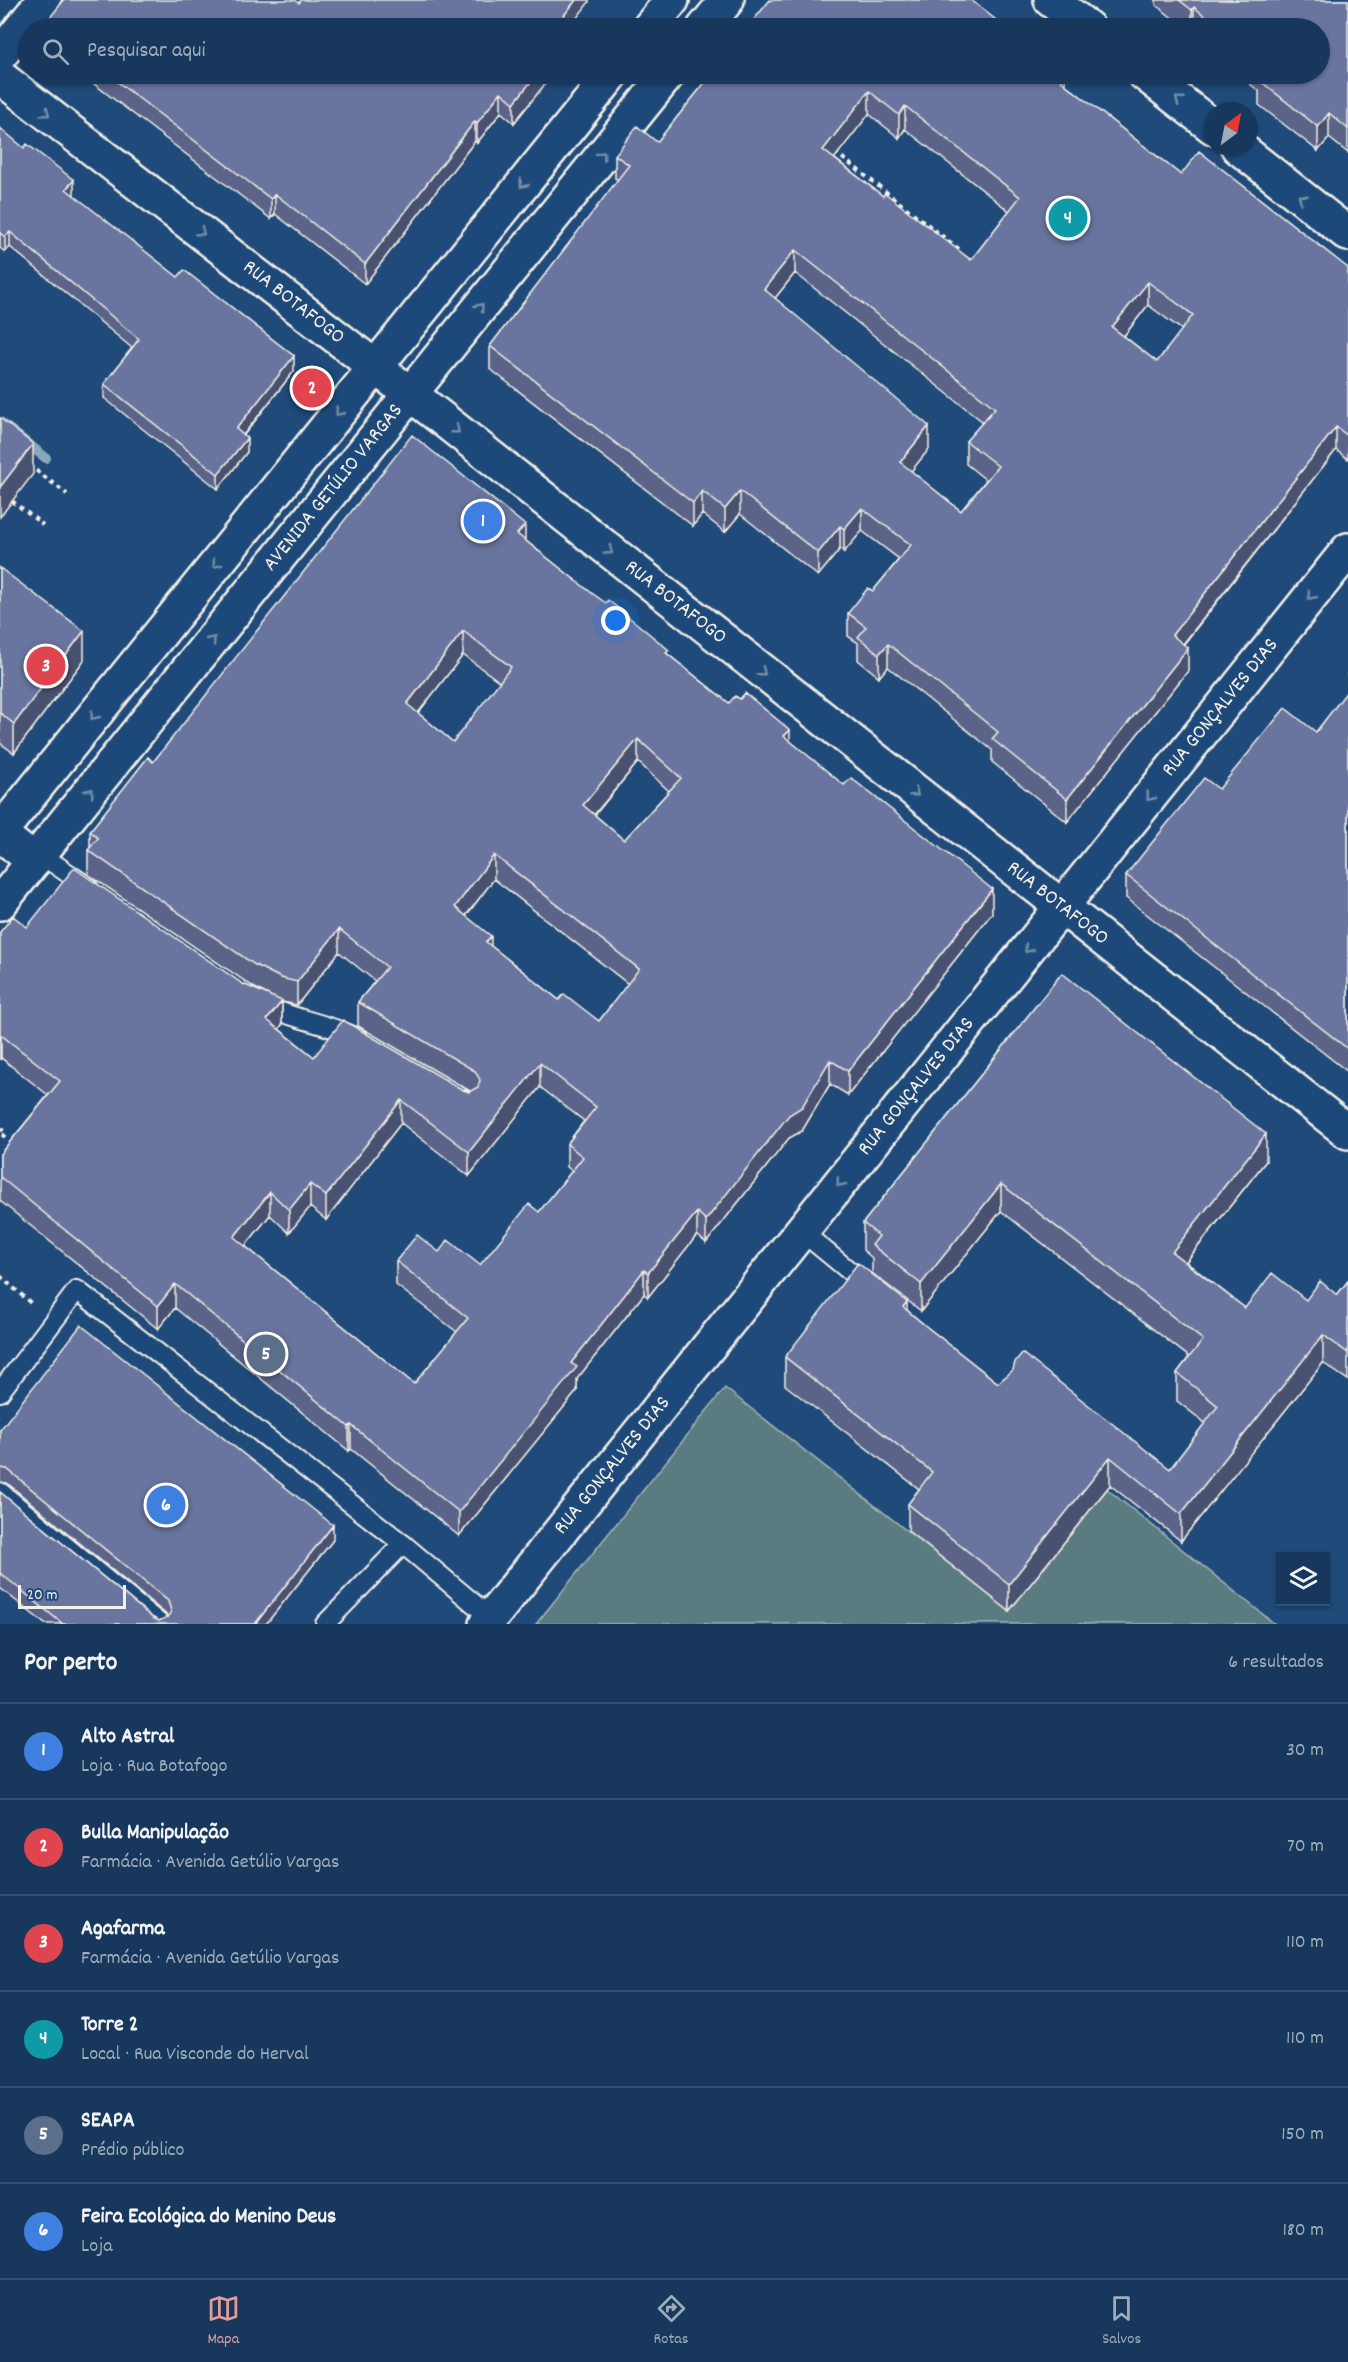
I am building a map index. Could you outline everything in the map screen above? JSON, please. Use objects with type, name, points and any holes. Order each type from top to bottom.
[{"type":"street","points":[[30,18],[44,0]]},
{"type":"street","points":[[657,18],[672,0]]},
{"type":"street","points":[[712,18],[727,0]]},
{"type":"street","points":[[1051,0],[1075,18]]},
{"type":"street","points":[[0,56],[18,33]]},
{"type":"street","name":"RUA BOTAFOGO","points":[[0,77],[376,367],[1348,1132]]},
{"type":"street","name":"AVENIDA GETÚLIO VARGAS","points":[[0,833],[604,84]]},
{"type":"street","name":"AVENIDA GETÚLIO VARGAS","points":[[0,903],[660,84]]},
{"type":"street","points":[[1158,84],[1204,120]]},
{"type":"street","points":[[1249,156],[1348,234]]},
{"type":"street","name":"RUA GONÇALVES DIAS","points":[[488,1621],[1348,550]]},
{"type":"street","points":[[26,800],[60,828]]},
{"type":"street","points":[[0,833],[37,857]]},
{"type":"lane","points":[[37,857],[106,900]]},
{"type":"lane","points":[[239,991],[277,1012],[329,1025],[374,1047]]},
{"type":"lane","points":[[801,1231],[885,1299]]},
{"type":"lane","points":[[0,1392],[77,1290],[403,1544],[488,1621]]},
{"type":"lane","points":[[0,1492],[160,1624]]},
{"type":"lane","points":[[326,1624],[403,1544]]},
{"type":"path","points":[[834,150],[960,250]]},
{"type":"path","points":[[25,462],[67,494]]},
{"type":"path","points":[[12,501],[43,525]]},
{"type":"path","points":[[0,1128],[6,1132],[0,1140]]},
{"type":"path","points":[[0,1276],[52,1323]]},
{"type":"green space","points":[[725,1388],[1009,1611],[1107,1489],[1275,1624],[536,1624]]},
{"type":"building","points":[[64,0],[295,0],[299,3],[301,0],[576,0],[562,18],[50,18]]},
{"type":"building","points":[[770,0],[971,0],[994,18],[755,18]]},
{"type":"building","points":[[1179,0],[1348,0],[1348,129],[1329,113],[1318,127],[1264,84],[1330,84],[1330,18],[1208,18],[1194,7],[1192,10]]},
{"type":"building","points":[[120,84],[529,84],[514,103],[501,92],[477,123],[475,121],[365,264],[275,194],[271,199]]},
{"type":"building","points":[[704,84],[1065,84],[1181,175],[1199,151],[1348,268],[1348,436],[1336,427],[1172,635],[1188,648],[1067,799],[992,739],[998,732],[888,644],[879,654],[858,637],[866,627],[848,613],[868,588],[873,591],[911,545],[862,508],[844,529],[840,526],[818,553],[740,491],[725,509],[702,491],[693,503],[490,346],[629,165],[615,155],[637,126],[657,142]],"holes":[[[869,91],[899,115],[905,106],[1020,197],[971,260],[885,193],[883,196],[823,150]],[[795,250],[995,408],[966,441],[998,466],[961,511],[900,462],[929,426],[764,289]],[[1148,282],[1193,315],[1157,362],[1112,327]]]},
{"type":"building","points":[[0,128],[24,148],[27,144],[74,180],[66,189],[178,277],[184,270],[294,356],[236,429],[247,438],[218,474],[104,384],[139,339],[10,232],[5,237],[0,233]]},
{"type":"building","points":[[0,418],[33,444],[0,487]]},
{"type":"building","points":[[412,435],[525,525],[517,534],[593,594],[606,603],[608,600],[669,650],[666,653],[729,703],[735,696],[740,699],[745,693],[790,730],[784,736],[844,785],[851,778],[992,889],[848,1071],[830,1060],[802,1107],[789,1115],[706,1220],[697,1212],[648,1273],[644,1270],[571,1363],[577,1367],[459,1512],[351,1425],[349,1427],[175,1284],[158,1306],[0,1177],[0,1154],[60,1081],[0,1036],[0,932],[13,916],[27,927],[74,868],[243,984],[282,1001],[267,1020],[314,1057],[343,1020],[463,1090],[469,1092],[478,1087],[480,1080],[475,1071],[358,1002],[387,967],[339,929],[297,982],[281,978],[255,965],[88,850],[98,838],[90,831],[148,757],[153,762]],"holes":[[[463,631],[511,667],[453,742],[407,704]],[[638,739],[681,778],[624,840],[583,805]],[[494,855],[639,969],[599,1021],[564,994],[559,1000],[486,942],[491,936],[455,907]],[[540,1063],[596,1107],[567,1144],[583,1157],[539,1212],[529,1204],[480,1265],[448,1240],[439,1252],[417,1235],[396,1261],[468,1318],[414,1384],[234,1237],[270,1192],[289,1210],[310,1184],[326,1196],[401,1100],[469,1152]]]},
{"type":"building","points":[[0,568],[84,631],[14,724],[0,713]]},
{"type":"building","points":[[1348,690],[1348,1049],[1126,875],[1204,778],[1219,789],[1285,708],[1316,732]]},
{"type":"building","points":[[1062,973],[1266,1134],[1172,1252],[1245,1308],[1272,1273],[1306,1300],[1320,1281],[1337,1295],[1348,1281],[1348,1353],[1323,1335],[1181,1514],[1110,1457],[1009,1584],[908,1504],[932,1472],[785,1357],[858,1263],[907,1302],[903,1307],[998,1383],[1013,1370],[1015,1362],[1022,1353],[1170,1469],[1218,1406],[1177,1373],[1203,1340],[1001,1184],[921,1284],[872,1245],[879,1236],[863,1223]]},
{"type":"building","points":[[81,1325],[333,1525],[255,1624],[63,1624],[0,1573],[0,1492],[153,1618],[159,1621],[168,1617],[171,1611],[168,1601],[7,1469],[0,1468],[0,1430]]},
{"type":"waterway","points":[[0,422],[46,458]]},
{"type":"place","name":"Torre 2","points":[[1068,218]]},
{"type":"place","name":"Bulla Manipulação","points":[[312,388]]},
{"type":"place","name":"Alto Astral","points":[[483,521]]},
{"type":"place","name":"Agafarma","points":[[46,666]]},
{"type":"place","name":"SEAPA","points":[[266,1354]]},
{"type":"place","name":"Feira Ecológica do Menino Deus","points":[[166,1505]]}]
